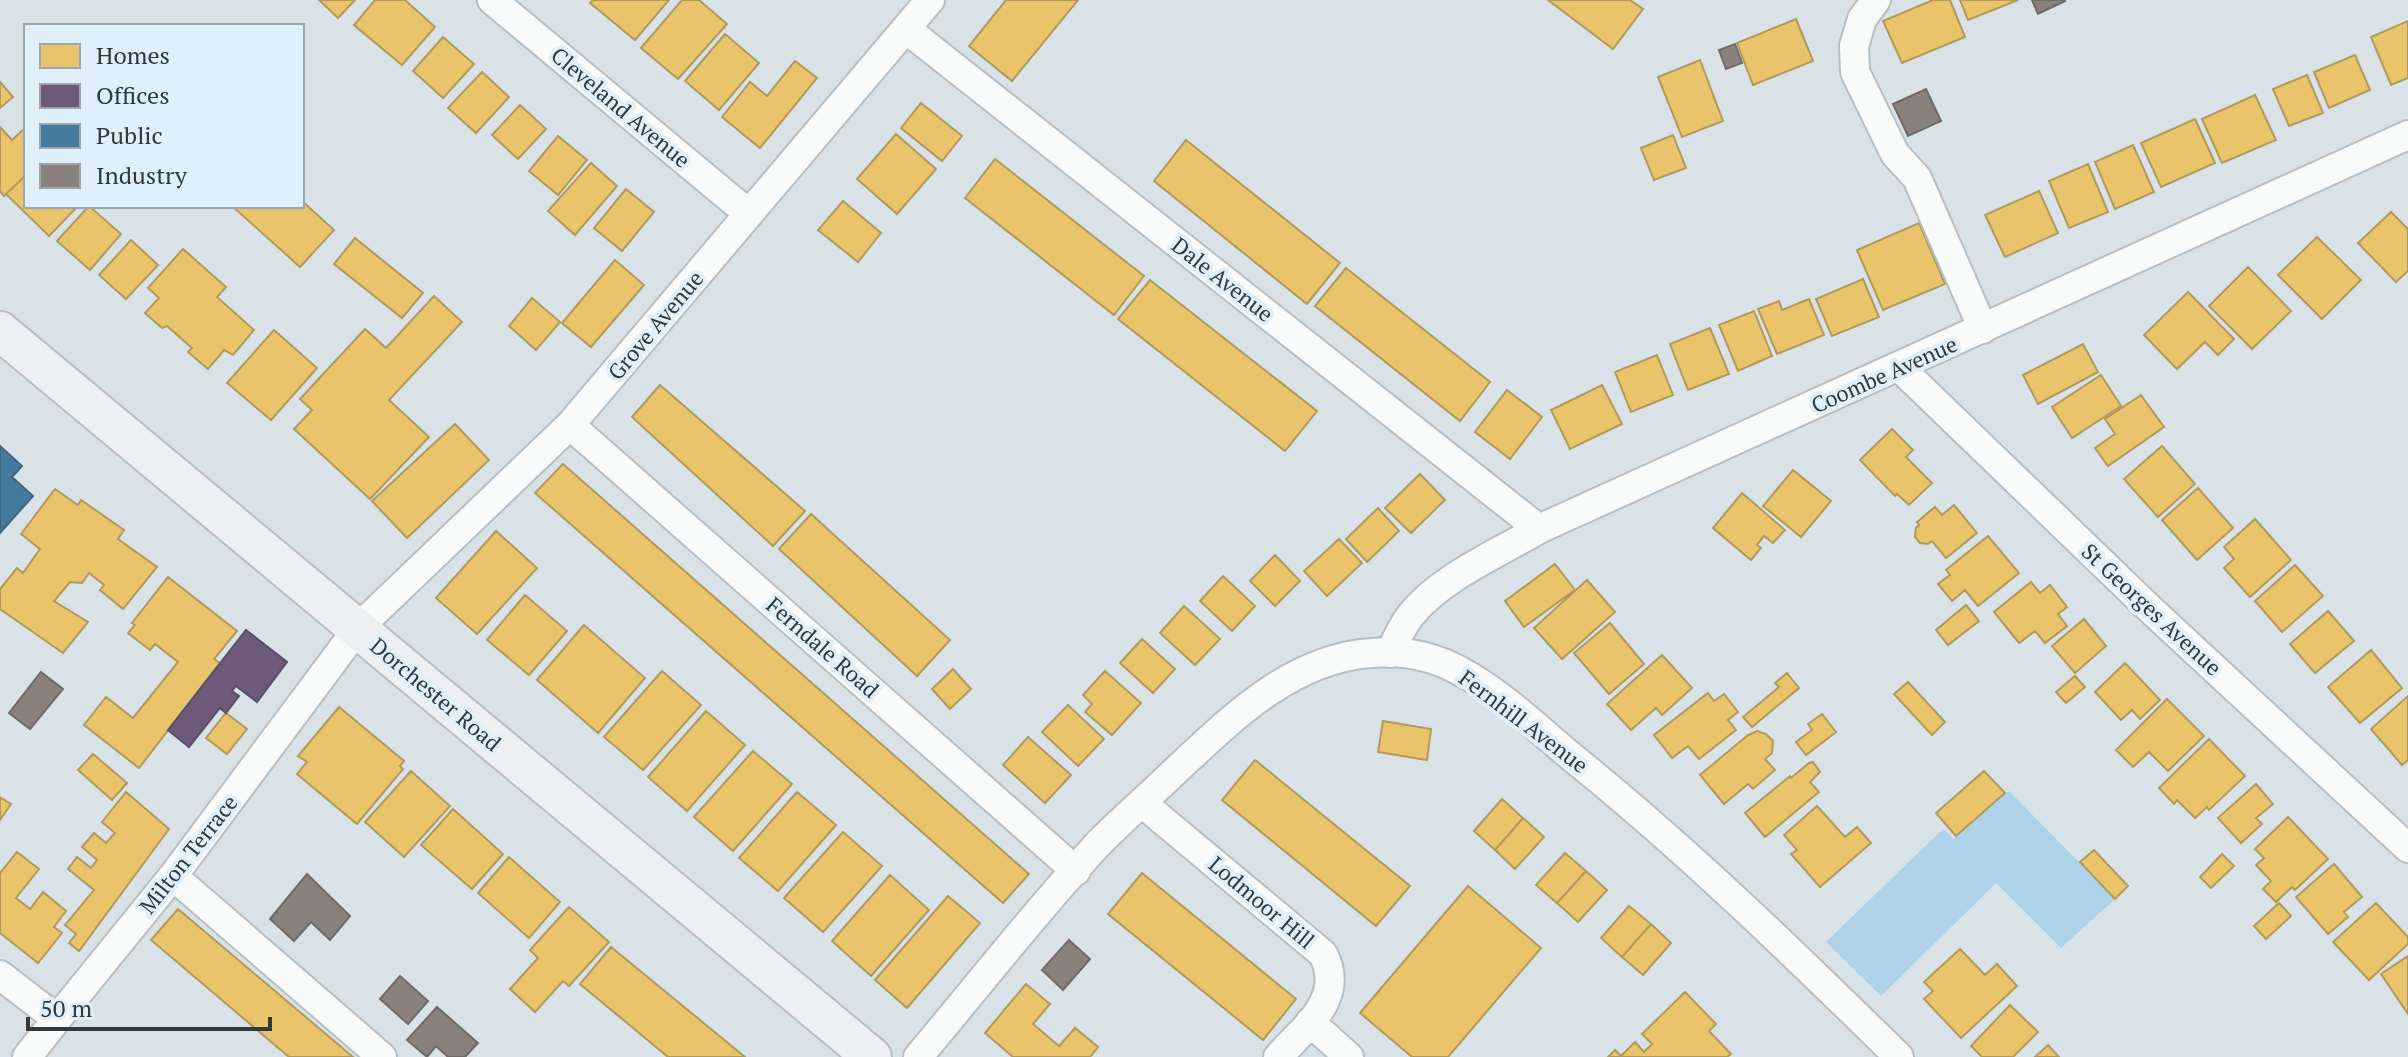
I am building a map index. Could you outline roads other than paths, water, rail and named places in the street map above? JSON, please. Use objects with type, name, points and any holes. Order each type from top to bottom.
[{"type":"main road","name":"Dorchester Road","points":[[0,331],[872,1057]]},
{"type":"street","name":"Cleveland Avenue","points":[[492,0],[749,214]]},
{"type":"street","name":"Grove Avenue","points":[[358,628],[570,425],[930,0]]},
{"type":"street","points":[[1876,0],[1862,19],[1858,32],[1854,46],[1855,72],[1895,154],[1917,178],[1983,329]]},
{"type":"street","name":"Dale Avenue","points":[[906,29],[1539,529]]},
{"type":"street","name":"Coombe Avenue","points":[[1390,653],[1405,623],[1420,605],[1443,586],[1539,529],[2408,135]]},
{"type":"street","name":"St Georges Avenue","points":[[1899,367],[2150,609],[2408,848]]},
{"type":"street","name":"Ferndale Road","points":[[570,425],[1076,871]]},
{"type":"street","name":"Milton Terrace","points":[[27,1057],[173,876],[358,628]]},
{"type":"street","name":"Fernhill Avenue","points":[[918,1057],[1100,843],[1229,720],[1261,695],[1322,664],[1351,656],[1390,653],[1412,654],[1447,665],[1480,683],[1649,822],[1784,944],[1899,1057]]},
{"type":"street","name":"Lodmoor Hill","points":[[1142,803],[1323,954],[1330,976],[1328,997],[1278,1057]]},
{"type":"street","points":[[173,876],[382,1057]]},
{"type":"street","points":[[0,975],[57,1019]]},
{"type":"street","points":[[1310,1022],[1349,1057]]}]
